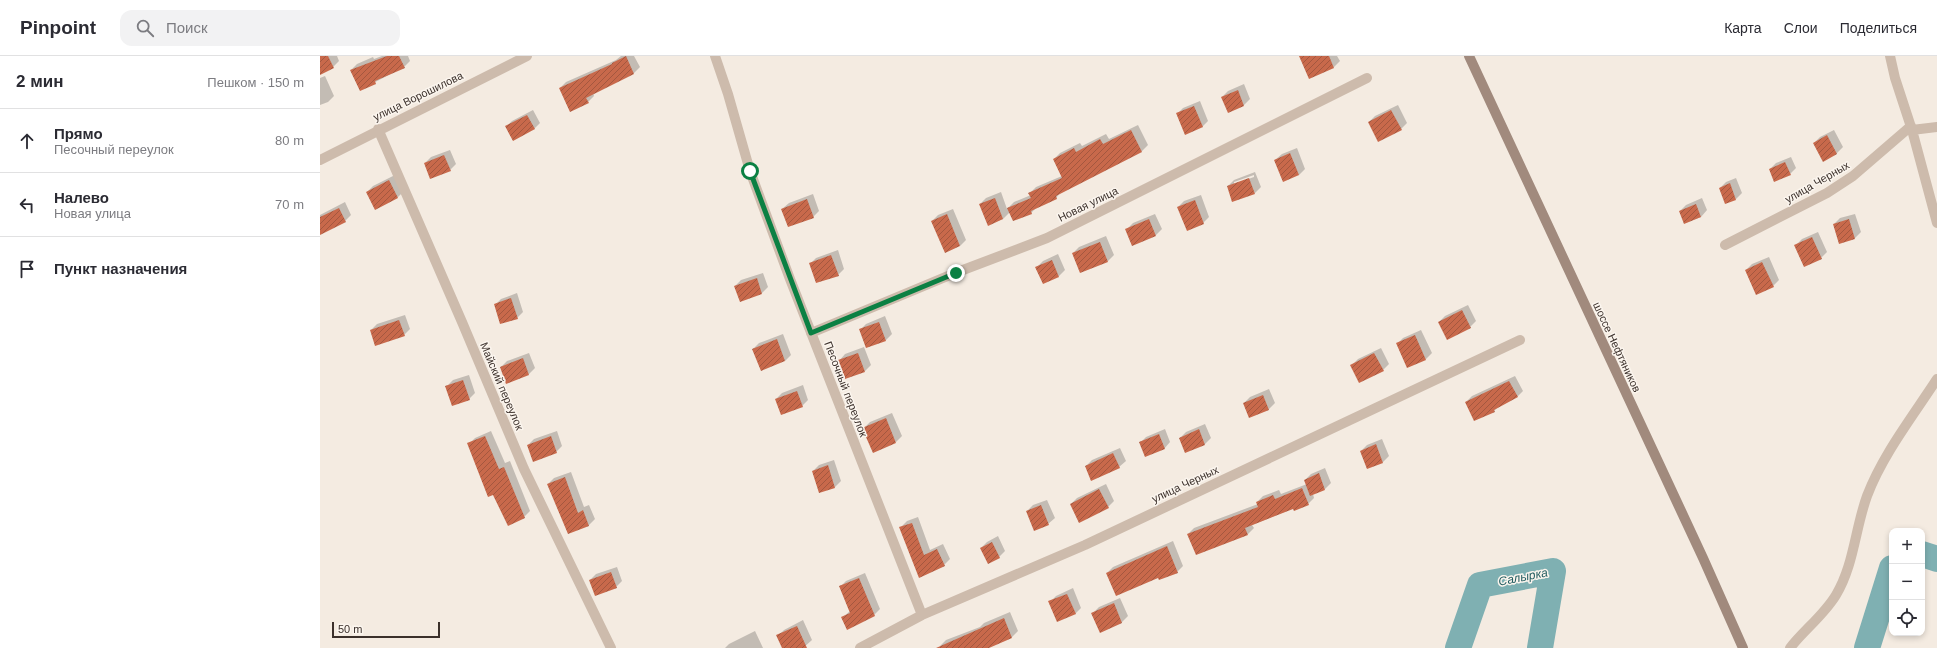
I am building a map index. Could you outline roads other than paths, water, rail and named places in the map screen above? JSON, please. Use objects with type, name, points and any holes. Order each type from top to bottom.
[{"type":"main road","name":"шоссе Нефтяников","points":[[1469,56],[1703,558],[1742,648]]},
{"type":"street","name":"улица Ворошилова","points":[[320,160],[378,129],[527,56]]},
{"type":"street","name":"Песочный переулок","points":[[715,56],[728,94],[750,171],[811,333],[922,615]]},
{"type":"street","points":[[1890,56],[1895,78],[1912,128],[1937,223]]},
{"type":"street","name":"Новая улица","points":[[811,333],[956,273],[1047,238],[1367,78]]},
{"type":"street","points":[[1912,128],[1937,127]]},
{"type":"street","name":"улица Черных","points":[[1725,245],[1827,192],[1853,176],[1912,128]]},
{"type":"street","name":"Майский переулок","points":[[378,129],[524,469],[612,648]]},
{"type":"street","name":"улица Черных","points":[[860,648],[922,615],[1084,545],[1520,340]]},
{"type":"street","points":[[1790,648],[1826,609],[1838,590],[1850,563],[1862,511],[1874,479],[1937,379]]},
{"type":"waterway","name":"Салырка","points":[[1925,555],[1937,559]]},
{"type":"waterway","name":"Салырка","points":[[1458,648],[1480,585],[1553,571],[1540,648]]},
{"type":"waterway","name":"Салырка","points":[[1867,648],[1889,578]]}]
